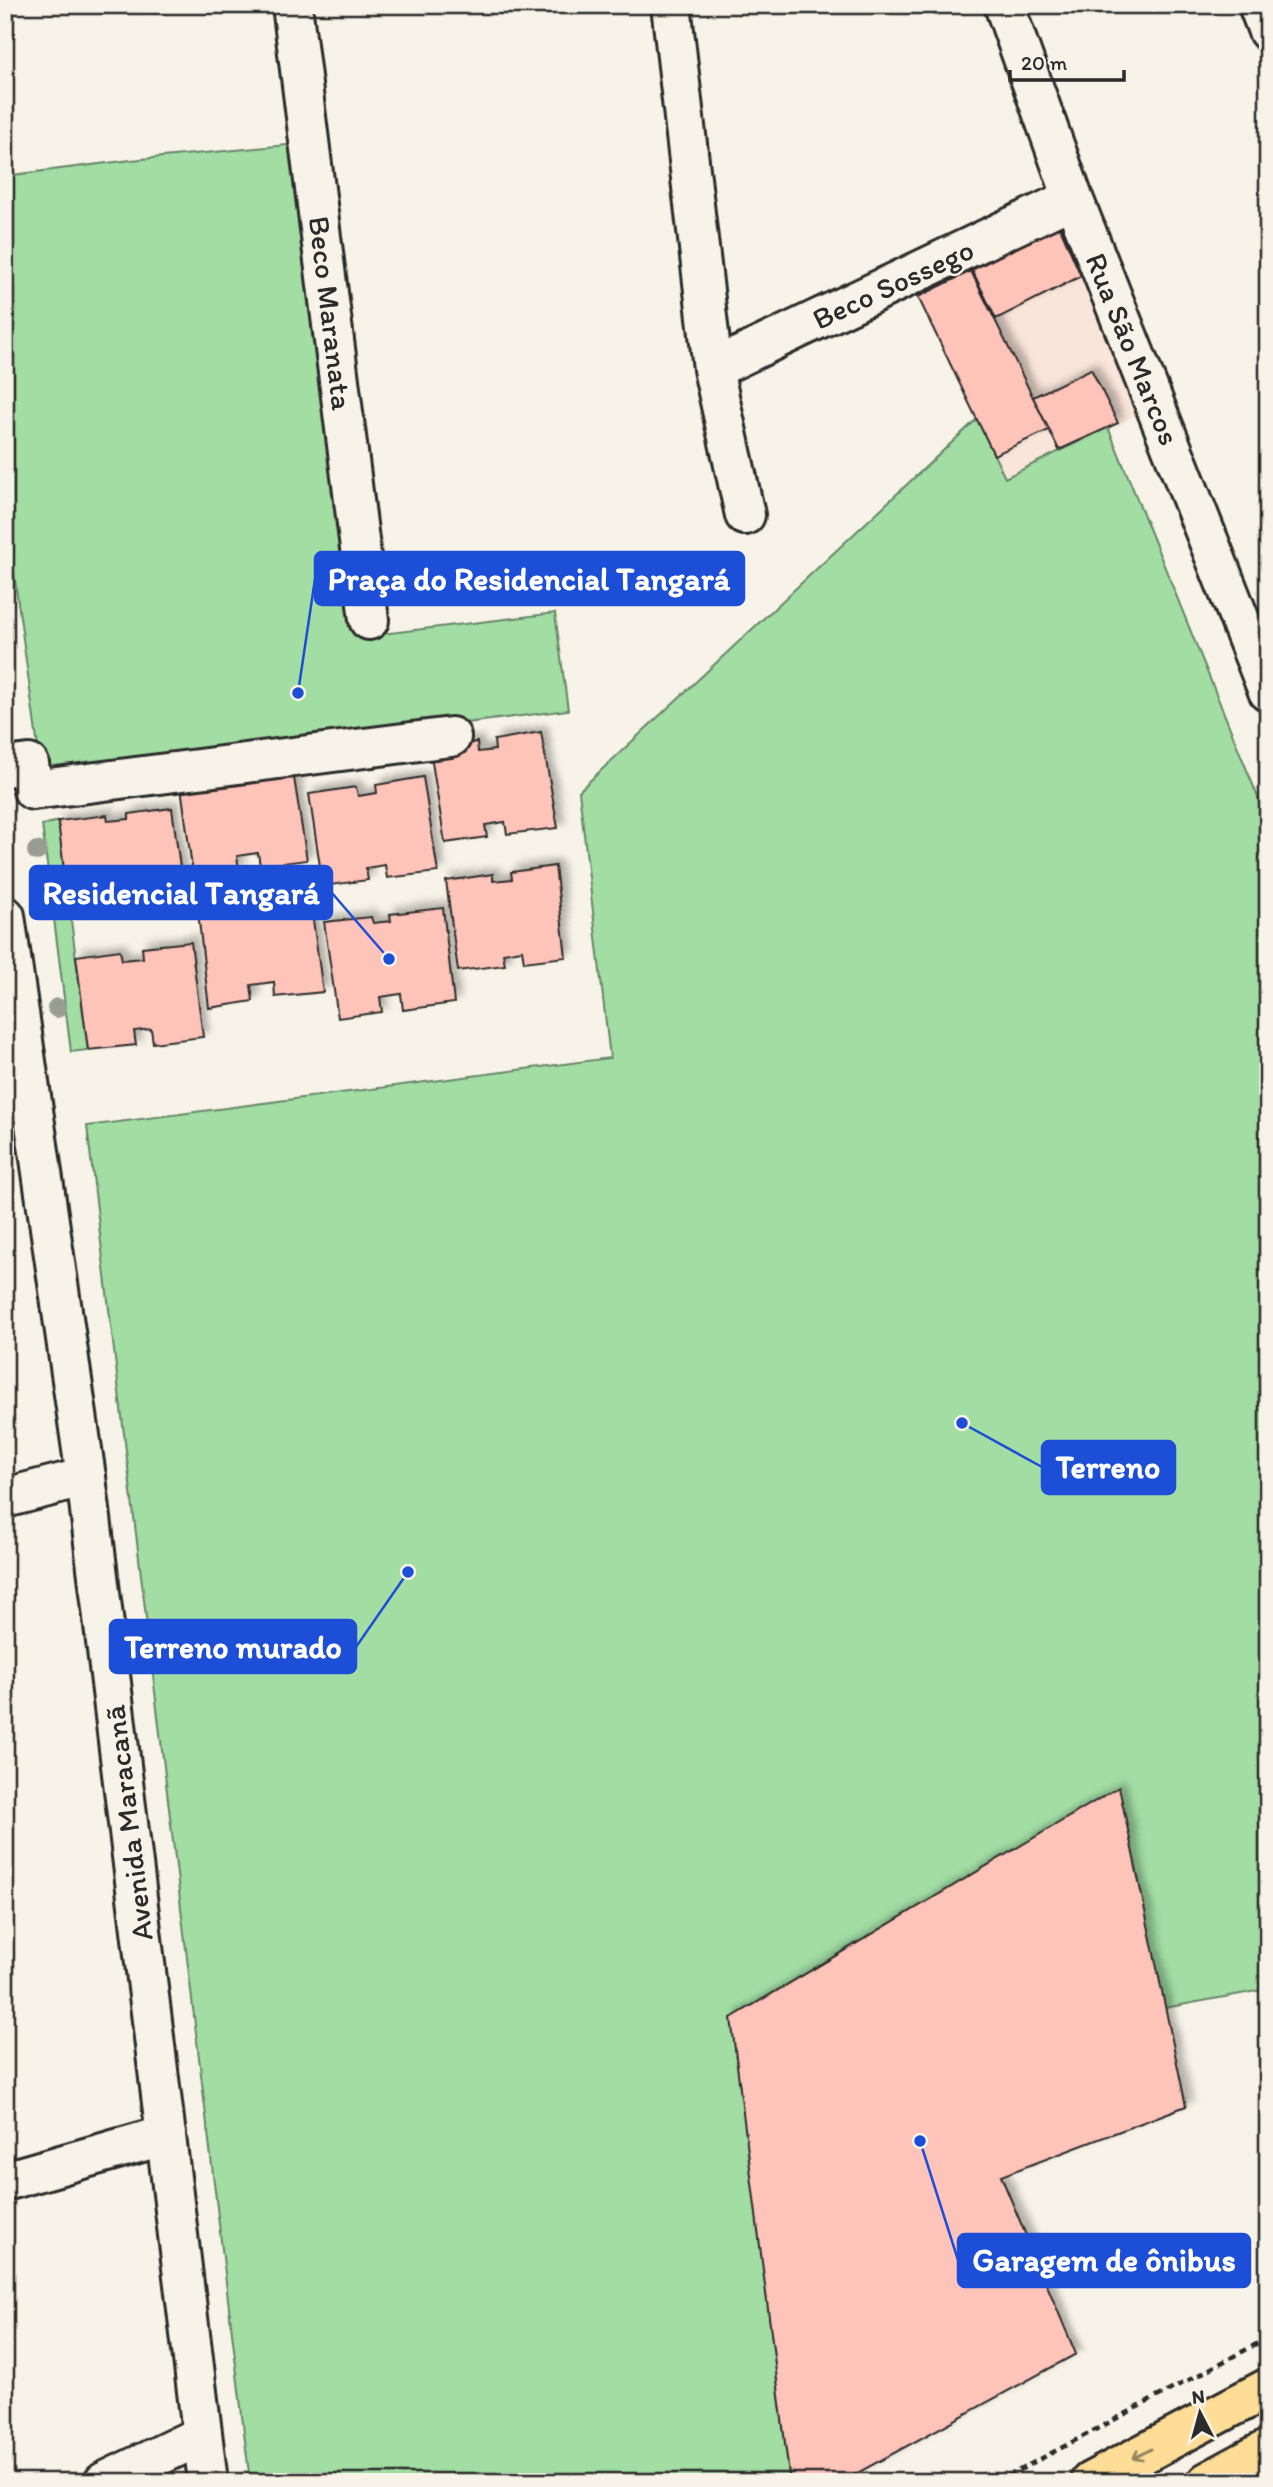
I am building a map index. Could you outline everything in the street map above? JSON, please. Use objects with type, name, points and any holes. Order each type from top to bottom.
[{"type":"main road","points":[[1090,2482],[1268,2388]]},
{"type":"main road","points":[[1207,2482],[1268,2449]]},
{"type":"street","name":"Beco Maranata","points":[[292,5],[369,620]]},
{"type":"street","points":[[671,5],[713,369],[745,515]]},
{"type":"street","name":"Rua São Marcos","points":[[1004,5],[1073,198],[1258,637],[1268,691]]},
{"type":"street","points":[[1258,5],[1268,31]]},
{"type":"street","name":"Beco Sossego","points":[[713,369],[1073,198]]},
{"type":"street","points":[[5,767],[29,764],[33,790],[451,737]]},
{"type":"street","name":"Avenida Maracanã","points":[[5,916],[86,1477],[208,2482]]},
{"type":"street","points":[[5,1498],[86,1477]]},
{"type":"street","points":[[5,2181],[166,2135]]},
{"type":"street","points":[[104,2482],[202,2435]]},
{"type":"path","points":[[997,2482],[1268,2338]]},
{"type":"shaded area","points":[[1065,221],[1140,413],[1004,478],[916,296]]},
{"type":"green space","points":[[297,144],[357,637],[555,613],[568,710],[42,777],[5,508],[5,176],[131,160]]},
{"type":"green space","points":[[977,419],[1005,478],[1108,427],[1268,822],[1268,1989],[1165,2008],[732,2018],[790,2482],[250,2482],[87,1126],[610,1058],[579,791]]},
{"type":"green space","points":[[58,821],[88,1050],[71,1052],[42,825]]},
{"type":"building","points":[[1059,225],[1081,276],[996,319],[972,270]]},
{"type":"building","points":[[971,271],[1049,430],[994,455],[918,297]]},
{"type":"building","points":[[1091,369],[1118,423],[1059,450],[1033,397]]},
{"type":"building","points":[[541,732],[558,828],[507,834],[505,822],[485,825],[487,837],[445,843],[430,750],[477,742],[478,752],[495,750],[494,740]]},
{"type":"building","points":[[292,765],[307,860],[260,866],[258,853],[237,856],[239,869],[193,875],[180,780]]},
{"type":"building","points":[[423,777],[438,872],[387,878],[385,865],[366,868],[368,880],[323,886],[309,794],[356,787],[358,796],[377,793],[376,785]]},
{"type":"building","points":[[172,808],[185,904],[139,910],[138,901],[116,904],[117,913],[70,918],[58,821],[107,815],[108,821],[129,819],[129,814]]},
{"type":"building","points":[[555,866],[566,957],[524,962],[522,950],[503,953],[505,965],[458,971],[446,881],[493,874],[493,881],[512,879],[511,872]]},
{"type":"building","points":[[310,898],[323,992],[275,997],[274,982],[251,985],[253,1001],[209,1008],[198,912],[244,907],[245,914],[267,911],[265,903]]},
{"type":"building","points":[[443,908],[454,1003],[403,1010],[401,994],[380,997],[382,1012],[338,1018],[324,922],[371,917],[373,923],[391,921],[390,914]]},
{"type":"building","points":[[191,942],[203,1037],[153,1043],[151,1029],[134,1031],[136,1045],[88,1050],[76,956],[120,950],[122,960],[143,958],[142,947]]},
{"type":"building","points":[[1119,1787],[1186,2106],[1001,2176],[1076,2354],[841,2482],[790,2482],[731,2018]]},
{"type":"place","name":"Praça do Residencial Tangará","points":[[298,693]]},
{"type":"place","name":"Residencial Tangará","points":[[389,959]]},
{"type":"place","name":"Terreno","points":[[962,1423]]},
{"type":"place","name":"Terreno murado","points":[[408,1572]]},
{"type":"place","name":"Garagem de ônibus","points":[[920,2141]]}]
